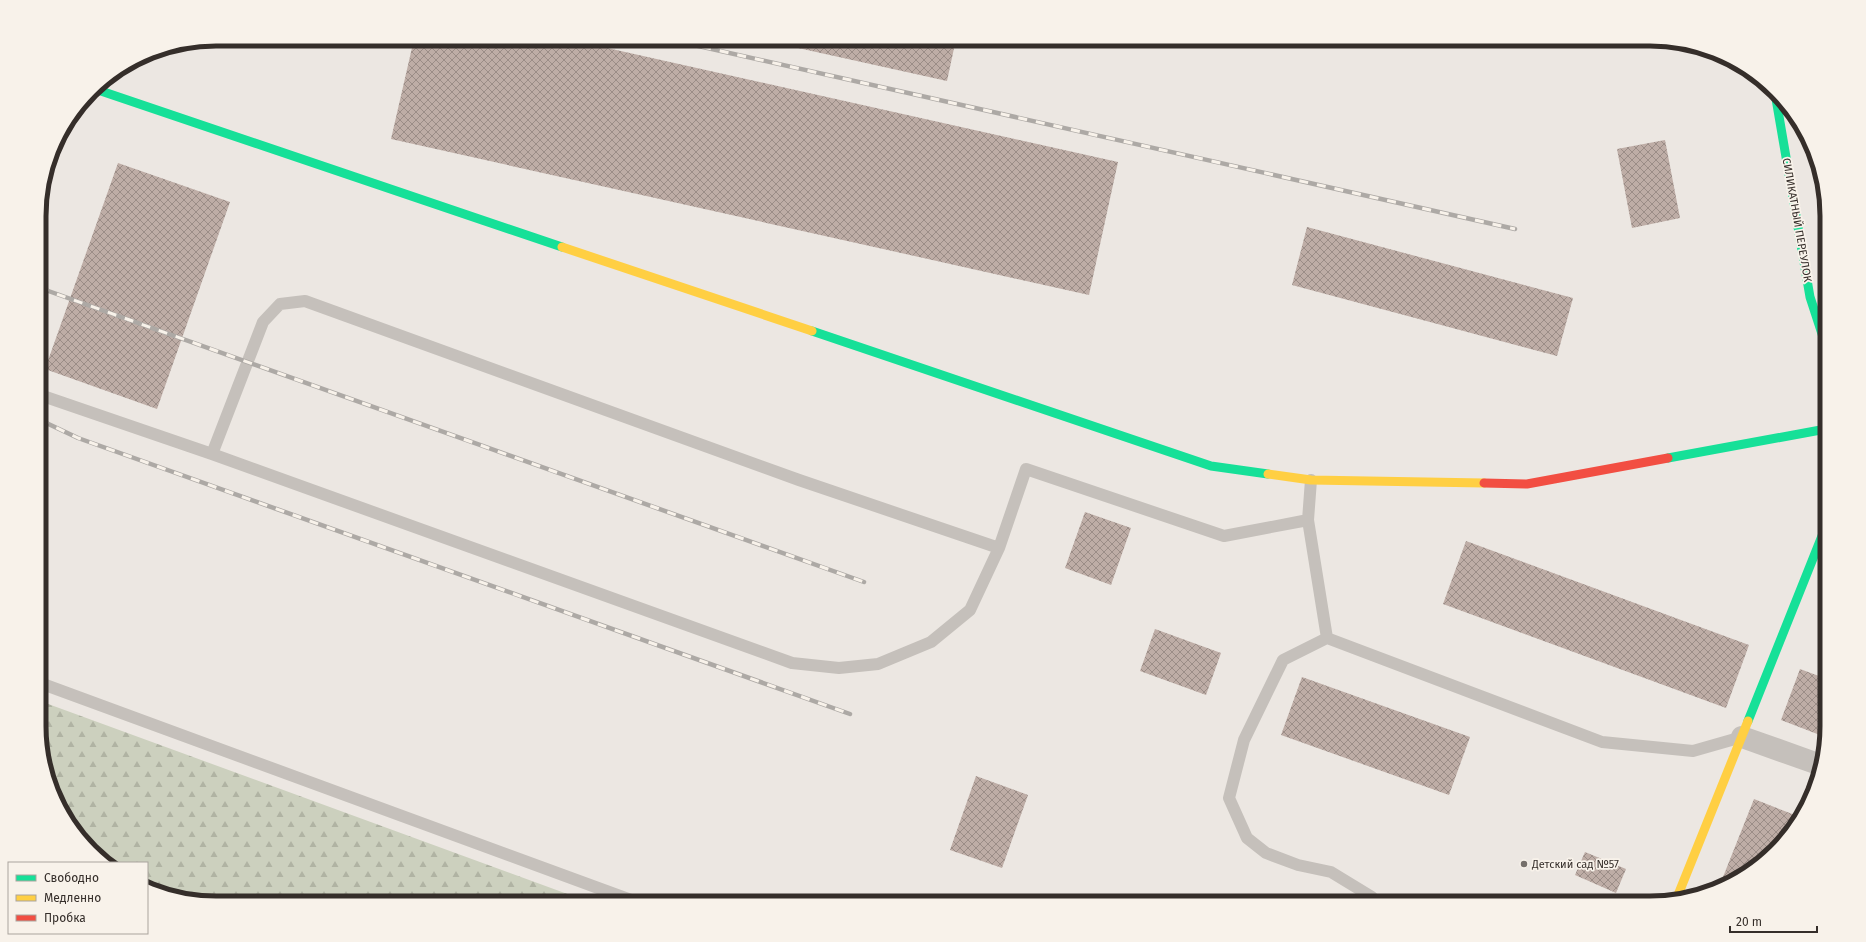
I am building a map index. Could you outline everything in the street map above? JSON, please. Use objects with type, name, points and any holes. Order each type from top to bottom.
[{"type":"street","points":[[101,91],[1211,466],[1311,480],[1527,484],[1820,430]]},
{"type":"street","name":"СИЛИКАТНЫЙ ПЕРЕУЛОК","points":[[1777,103],[1810,297],[1820,328]]},
{"type":"street","points":[[1679,894],[1820,541]]},
{"type":"street","points":[[1742,738],[1816,763]]},
{"type":"lane","points":[[212,454],[263,322],[280,304],[305,301],[799,480],[1000,548]]},
{"type":"lane","points":[[46,397],[212,454],[792,663],[839,668],[878,664],[931,642],[970,610],[1000,548],[1026,469],[1224,536],[1308,520]]},
{"type":"lane","points":[[1311,480],[1308,520],[1327,638]]},
{"type":"lane","points":[[1370,896],[1331,872],[1298,865],[1266,853],[1247,838],[1229,798],[1244,740],[1283,660],[1327,638],[1602,742],[1693,751],[1742,738]]},
{"type":"lane","points":[[46,685],[620,896]]},
{"type":"green space","points":[[46,703],[573,896],[205,896],[183,893],[161,887],[148,882],[148,862],[114,862],[88,838],[69,811],[55,781],[49,759],[46,737]]},
{"type":"building","points":[[412,46],[598,46],[1118,162],[1089,295],[391,139]]},
{"type":"building","points":[[789,46],[954,46],[947,81]]},
{"type":"building","points":[[1665,140],[1680,218],[1632,228],[1617,149]]},
{"type":"building","points":[[118,163],[230,202],[157,409],[46,369]]},
{"type":"building","points":[[1307,227],[1573,298],[1557,356],[1292,285]]},
{"type":"building","points":[[1085,512],[1131,528],[1111,585],[1065,568]]},
{"type":"building","points":[[1466,541],[1749,645],[1726,708],[1443,604]]},
{"type":"building","points":[[1155,629],[1221,653],[1206,695],[1140,671]]},
{"type":"building","points":[[1800,669],[1820,676],[1820,735],[1781,720]]},
{"type":"building","points":[[1302,677],[1470,737],[1449,795],[1281,735]]},
{"type":"building","points":[[976,776],[1028,795],[1002,868],[950,850]]},
{"type":"building","points":[[1754,799],[1794,815],[1778,838],[1762,854],[1735,873],[1722,880]]},
{"type":"building","points":[[1585,852],[1626,869],[1616,893],[1575,875]]},
{"type":"railway","points":[[698,46],[1515,229]]},
{"type":"railway","points":[[46,290],[864,582]]},
{"type":"railway","points":[[46,423],[78,438],[850,714]]},
{"type":"traffic: fast","points":[[101,91],[562,247]]},
{"type":"traffic: fast","points":[[1777,103],[1810,297],[1820,328]]},
{"type":"traffic: fast","points":[[812,331],[1211,466],[1268,474]]},
{"type":"traffic: fast","points":[[1668,458],[1820,430]]},
{"type":"traffic: fast","points":[[1748,721],[1820,541]]},
{"type":"traffic: slow","points":[[562,247],[812,331]]},
{"type":"traffic: slow","points":[[1268,474],[1311,480],[1484,483]]},
{"type":"traffic: slow","points":[[1678,894],[1748,721]]},
{"type":"traffic: jam","points":[[1484,483],[1527,484],[1668,458]]},
{"type":"place","name":"Детский сад №57","points":[[1524,864]]}]
